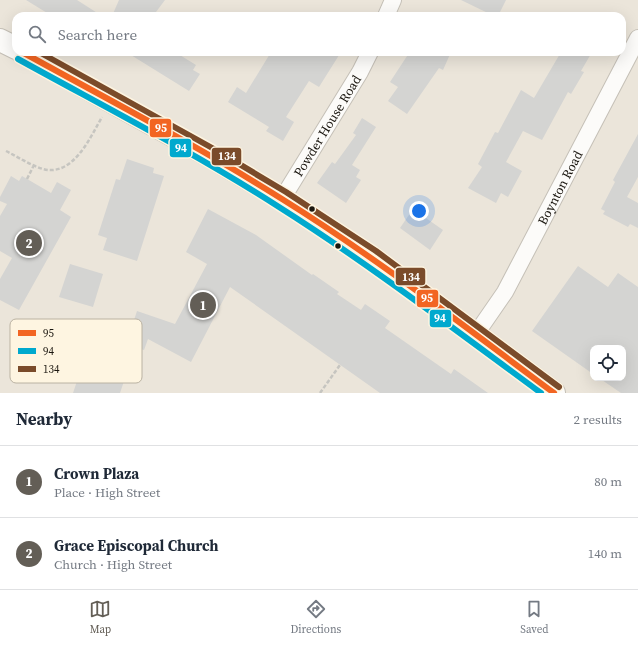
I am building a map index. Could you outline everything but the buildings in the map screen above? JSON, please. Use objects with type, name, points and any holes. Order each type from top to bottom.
[{"type":"main road","points":[[0,40],[12,46]]},
{"type":"main road","points":[[29,56],[282,199],[371,257],[554,393]]},
{"type":"street","points":[[388,12],[393,0]]},
{"type":"street","name":"Boynton Road","points":[[476,334],[505,292],[638,38]]},
{"type":"street","name":"Powder House Road","points":[[282,199],[360,72],[368,56]]},
{"type":"path","points":[[6,151],[34,165],[51,170],[63,168],[71,162],[83,147],[111,101]]},
{"type":"path","points":[[27,179],[34,165]]},
{"type":"path","points":[[320,393],[340,365]]},
{"type":"transit line","name":"95","points":[[29,56],[218,160],[282,199],[352,245],[420,293],[554,393]]},
{"type":"transit line","name":"134","points":[[46,56],[214,149],[286,192],[376,251],[559,387]]},
{"type":"transit line","name":"94","points":[[18,59],[182,149],[279,207],[379,274],[541,393]]},
{"type":"place","name":"Grace Episcopal Church","points":[[29,243]]},
{"type":"place","name":"Crown Plaza","points":[[203,305]]}]
